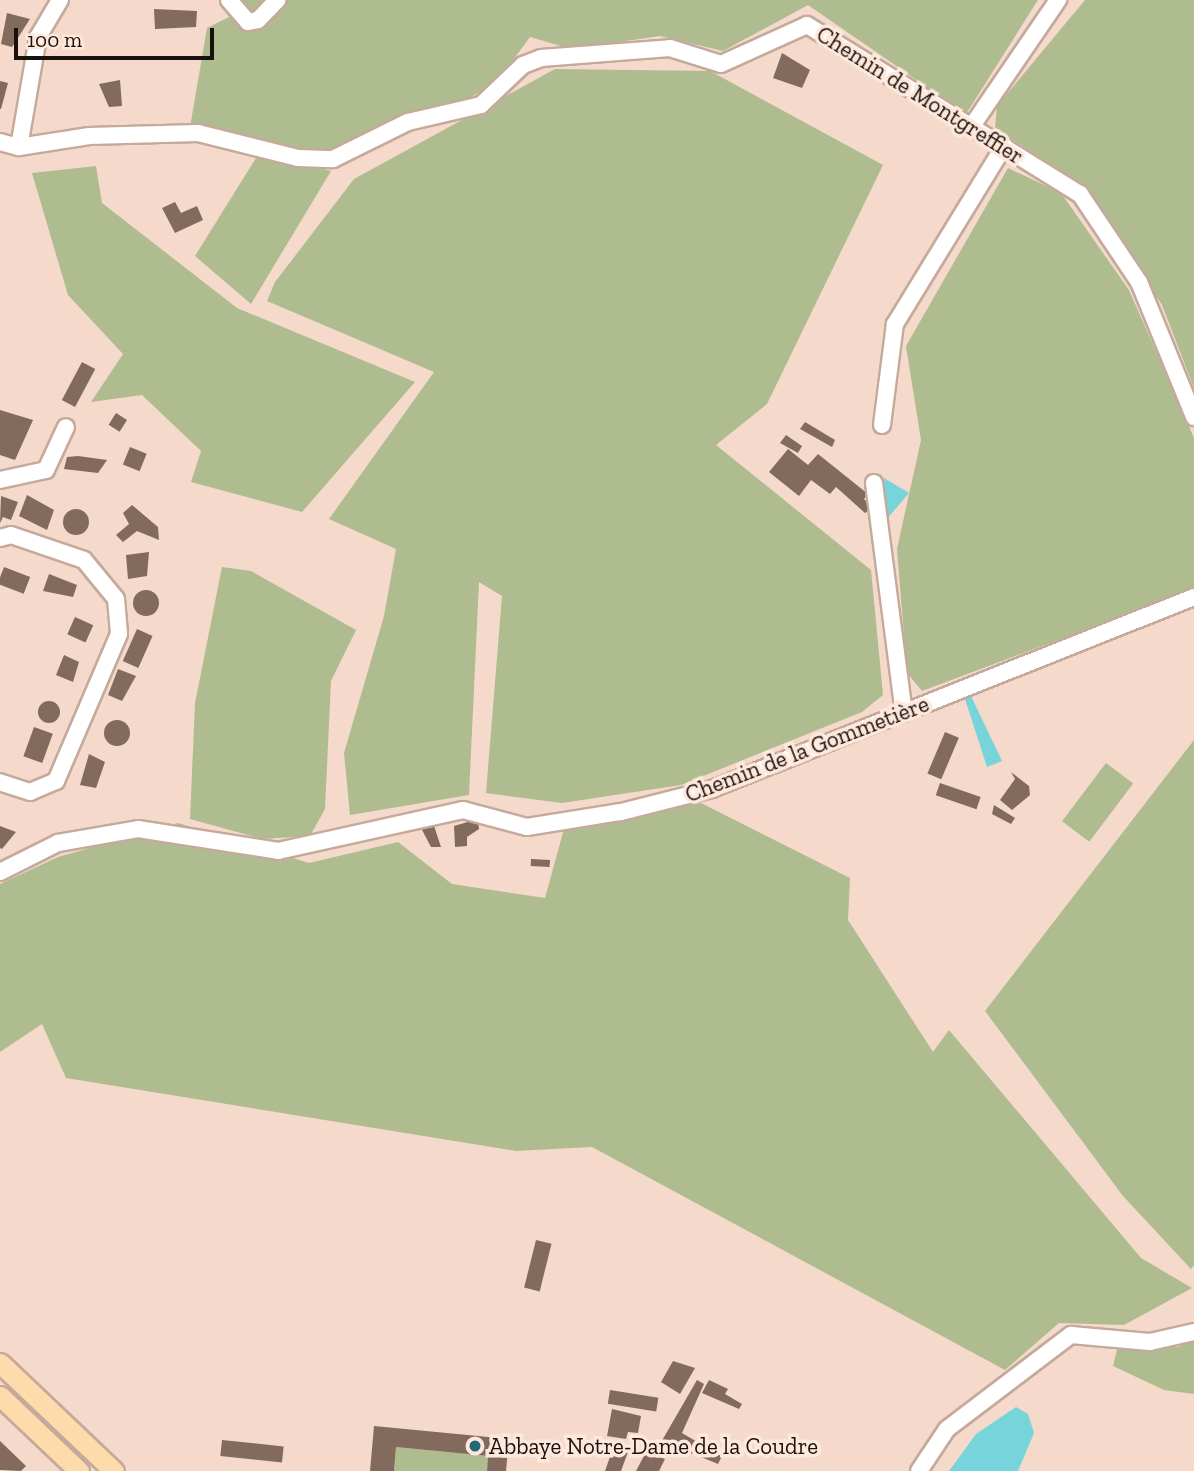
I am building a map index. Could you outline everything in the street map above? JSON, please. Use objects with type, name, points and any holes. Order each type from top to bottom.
[{"type":"main road","points":[[0,1363],[114,1471]]},
{"type":"main road","points":[[0,1396],[79,1471]]},
{"type":"street","points":[[19,147],[38,37],[60,0]]},
{"type":"street","points":[[229,0],[248,22],[258,20],[277,0]]},
{"type":"street","points":[[972,126],[1058,0]]},
{"type":"street","name":"Chemin de Montgreffier","points":[[0,142],[19,147],[89,136],[198,133],[298,158],[333,159],[408,122],[481,105],[523,65],[541,58],[637,47],[670,48],[721,64],[807,25],[1080,194],[1139,282],[1194,417]]},
{"type":"street","points":[[882,425],[895,324],[1004,146]]},
{"type":"street","points":[[0,480],[46,470],[66,427]]},
{"type":"street","points":[[874,483],[904,713]]},
{"type":"street","points":[[0,538],[11,535],[84,560],[116,598],[119,634],[56,780],[30,792],[0,782]]},
{"type":"street","name":"Chemin de la Gommetière","points":[[0,872],[58,843],[138,829],[278,851],[463,810],[527,827],[621,812],[712,789],[1194,597]]},
{"type":"street","points":[[919,1471],[947,1429],[1071,1335],[1150,1342],[1194,1332]]},
{"type":"green space","points":[[234,0],[1038,0],[966,114],[808,5],[723,51],[660,36],[571,49],[530,37],[499,79],[459,105],[410,113],[319,155],[190,127],[207,28],[239,12]]},
{"type":"green space","points":[[1085,0],[1194,0],[1194,388],[1162,305],[1085,187],[995,128],[997,106]]},
{"type":"green space","points":[[555,69],[710,71],[883,165],[767,404],[716,445],[871,570],[883,695],[862,712],[681,785],[562,803],[486,793],[502,596],[479,582],[469,795],[350,815],[344,753],[384,616],[396,549],[329,519],[434,372],[267,301],[275,282],[354,179]]},
{"type":"green space","points":[[261,150],[331,171],[251,304],[195,256]]},
{"type":"green space","points":[[96,166],[102,203],[237,308],[415,382],[302,512],[191,482],[201,451],[142,395],[91,402],[123,354],[68,295],[32,173]]},
{"type":"green space","points":[[1008,168],[1061,193],[1129,290],[1194,438],[1194,589],[922,691],[907,673],[897,549],[921,440],[906,346]]},
{"type":"green space","points":[[222,567],[251,571],[356,630],[331,681],[325,809],[310,836],[262,839],[190,819],[195,703]]},
{"type":"green space","points":[[1194,740],[1194,1265],[1191,1269],[1123,1196],[985,1011]]},
{"type":"green space","points":[[1106,763],[1133,783],[1089,842],[1062,821]]},
{"type":"green space","points":[[695,800],[850,878],[848,920],[933,1052],[949,1030],[1141,1258],[1192,1288],[1124,1325],[1059,1323],[1005,1370],[592,1147],[516,1151],[66,1078],[42,1024],[0,1052],[0,884],[58,857],[178,823],[309,863],[398,842],[452,884],[545,898],[564,829]]},
{"type":"green space","points":[[1194,1339],[1194,1394],[1164,1390],[1113,1366],[1118,1346],[1178,1347]]},
{"type":"green space","points":[[396,1447],[488,1456],[487,1471],[394,1471]]},
{"type":"water","points":[[884,478],[909,493],[886,520],[880,494]]},
{"type":"water","points":[[971,696],[1002,761],[987,767],[965,699]]},
{"type":"water","points":[[1016,1407],[1028,1414],[1034,1433],[1018,1471],[949,1471],[976,1434]]},
{"type":"building","points":[[154,9],[197,11],[196,27],[155,29]]},
{"type":"building","points":[[7,13],[30,19],[12,47],[1,44]]},
{"type":"building","points":[[782,53],[810,70],[802,88],[773,78]]},
{"type":"building","points":[[120,80],[122,106],[109,107],[99,84]]},
{"type":"building","points":[[0,81],[8,83],[1,109],[0,109]]},
{"type":"building","points":[[175,202],[181,213],[197,206],[203,220],[175,233],[162,208]]},
{"type":"building","points":[[82,362],[95,369],[75,407],[62,400]]},
{"type":"building","points":[[0,410],[33,420],[15,460],[0,455]]},
{"type":"building","points":[[116,413],[127,420],[120,432],[109,425]]},
{"type":"building","points":[[805,422],[835,440],[832,447],[800,429]]},
{"type":"building","points":[[786,435],[802,446],[798,453],[780,443]]},
{"type":"building","points":[[130,447],[147,454],[140,471],[123,465]]},
{"type":"building","points":[[788,449],[808,465],[818,454],[868,494],[864,499],[872,508],[865,513],[836,487],[830,494],[811,480],[799,496],[769,472]]},
{"type":"building","points":[[67,457],[107,460],[98,473],[64,469]]},
{"type":"building","points":[[27,495],[54,510],[47,530],[19,516]]},
{"type":"building","points":[[1,496],[18,502],[11,520],[3,517],[0,523]]},
{"type":"building","points":[[132,505],[158,527],[159,540],[137,531],[123,542],[116,535],[129,524],[123,513]]},
{"type":"building","points":[[76,509],[85,513],[89,522],[85,531],[76,535],[67,531],[63,522],[67,513]]},
{"type":"building","points":[[149,552],[147,576],[128,579],[126,555]]},
{"type":"building","points":[[4,567],[30,577],[24,594],[0,585]]},
{"type":"building","points":[[49,574],[77,585],[73,597],[43,591]]},
{"type":"building","points":[[146,590],[155,594],[159,603],[155,612],[146,616],[137,612],[133,603],[137,594]]},
{"type":"building","points":[[75,617],[93,625],[86,642],[67,634]]},
{"type":"building","points":[[137,629],[153,636],[138,668],[123,661]]},
{"type":"building","points":[[64,655],[79,662],[73,682],[56,675]]},
{"type":"building","points":[[118,669],[136,676],[122,701],[108,695]]},
{"type":"building","points":[[49,701],[57,704],[60,712],[57,720],[49,723],[41,720],[38,712],[41,704]]},
{"type":"building","points":[[117,720],[126,724],[130,733],[126,742],[117,746],[108,742],[104,733],[108,724]]},
{"type":"building","points":[[34,727],[53,734],[42,763],[23,756]]},
{"type":"building","points":[[945,732],[959,738],[941,779],[927,773]]},
{"type":"building","points":[[89,754],[105,762],[96,788],[80,785]]},
{"type":"building","points":[[1011,772],[1029,786],[1030,795],[1012,810],[1000,800],[1015,779]]},
{"type":"building","points":[[940,783],[981,797],[976,809],[936,795]]},
{"type":"building","points":[[994,805],[1015,818],[1011,824],[992,814]]},
{"type":"building","points":[[478,819],[479,829],[467,837],[467,846],[455,847],[454,826]]},
{"type":"building","points":[[433,823],[441,847],[431,847],[420,826]]},
{"type":"building","points":[[0,826],[16,832],[2,849],[0,848]]},
{"type":"building","points":[[531,859],[550,860],[550,867],[531,866]]},
{"type":"building","points":[[536,1240],[552,1244],[540,1291],[524,1288]]},
{"type":"building","points":[[673,1361],[695,1368],[680,1394],[661,1382]]},
{"type":"building","points":[[697,1380],[704,1384],[682,1433],[699,1443],[692,1454],[674,1445],[672,1451],[660,1444]]},
{"type":"building","points":[[709,1380],[728,1389],[725,1394],[742,1404],[739,1409],[702,1393]]},
{"type":"building","points":[[610,1390],[658,1398],[656,1411],[608,1404]]},
{"type":"building","points":[[612,1409],[641,1416],[638,1433],[628,1432],[626,1439],[607,1436]]},
{"type":"building","name":"Abbaye Notre-Dame de la Coudre","points":[[374,1426],[509,1439],[506,1471],[487,1471],[488,1456],[396,1447],[394,1471],[370,1471]]},
{"type":"building","points":[[222,1440],[284,1446],[282,1462],[220,1456]]},
{"type":"building","points":[[0,1441],[26,1466],[21,1471],[0,1470]]},
{"type":"building","points":[[705,1450],[722,1456],[718,1464],[701,1457]]},
{"type":"building","points":[[612,1451],[628,1452],[621,1471],[605,1471]]},
{"type":"building","points":[[646,1452],[665,1459],[659,1471],[636,1471]]},
{"type":"place","name":"Abbaye Notre-Dame de la Coudre","points":[[475,1446]]}]
